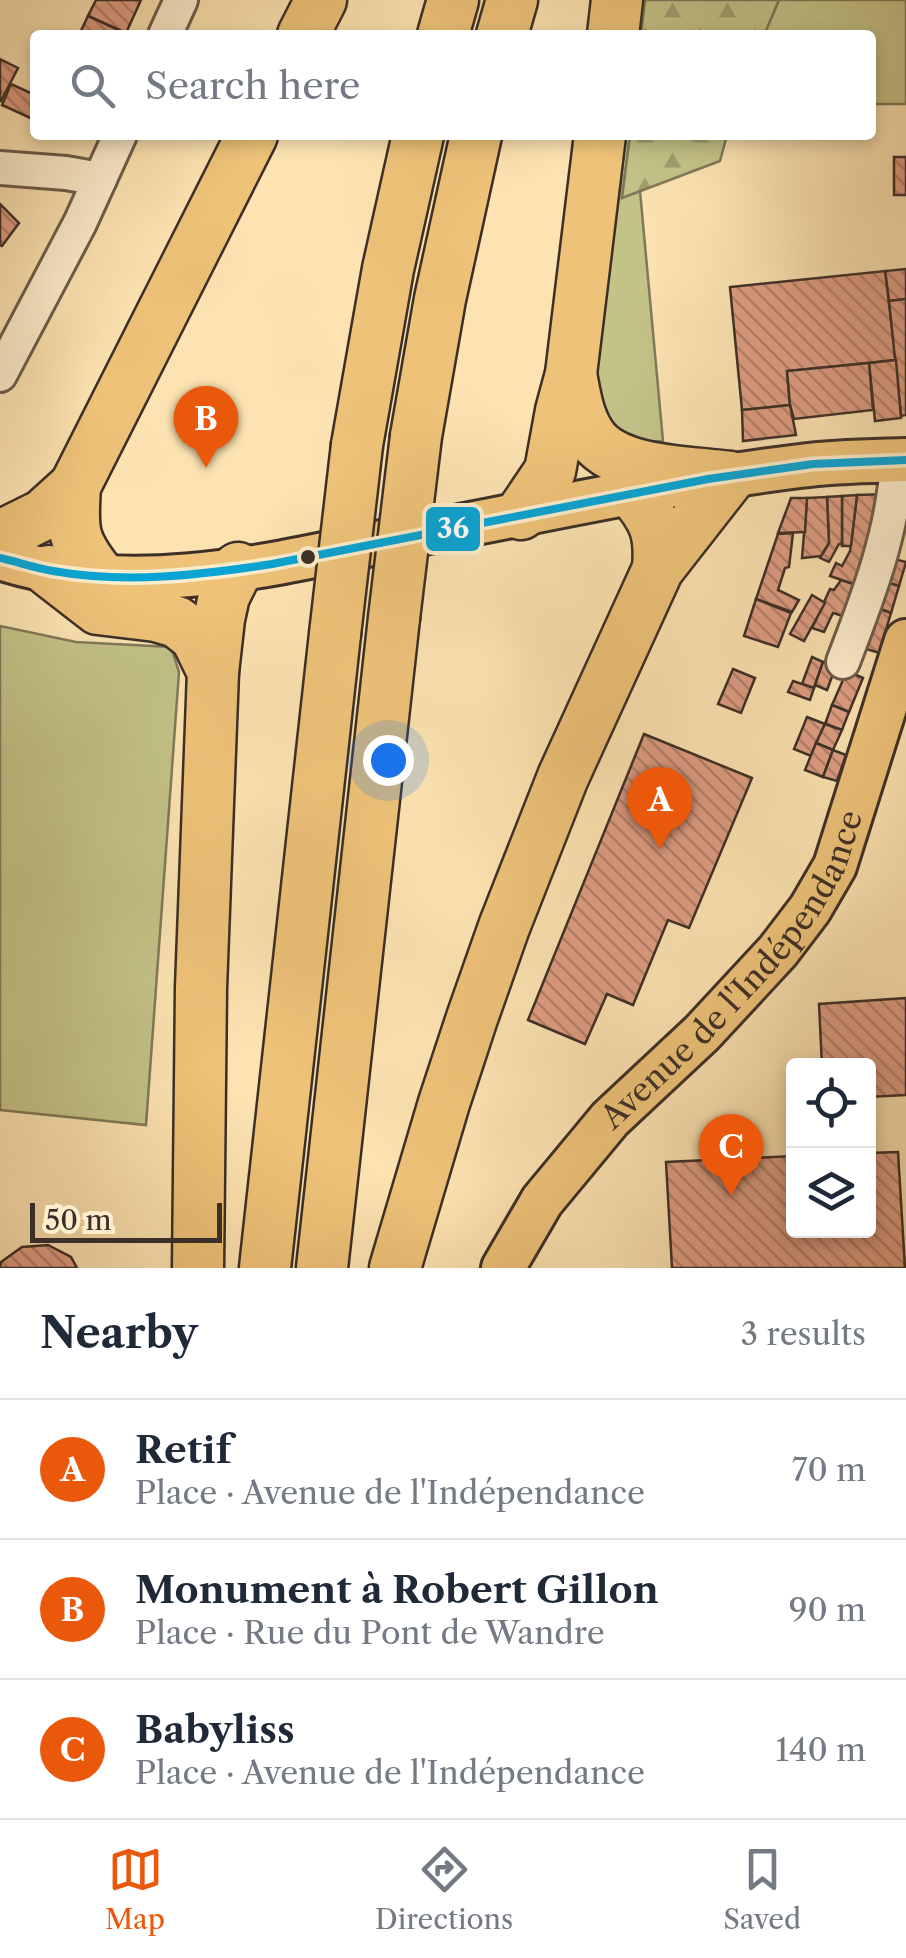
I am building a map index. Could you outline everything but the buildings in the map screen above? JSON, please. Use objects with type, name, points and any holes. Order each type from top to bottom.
[{"type":"highway","points":[[306,30],[321,0]]},
{"type":"highway","points":[[445,30],[453,0]]},
{"type":"highway","points":[[503,30],[512,0]]},
{"type":"highway","points":[[614,30],[617,0]]},
{"type":"highway","points":[[100,576],[81,552],[75,536],[75,486],[249,140]]},
{"type":"highway","points":[[264,1268],[357,444],[388,269],[417,140]]},
{"type":"highway","points":[[322,1268],[416,436],[440,299],[475,140]]},
{"type":"highway","points":[[521,514],[550,471],[571,374],[599,140]]},
{"type":"highway","points":[[571,374],[582,420],[606,452],[635,465],[730,477]]},
{"type":"highway","points":[[395,1268],[444,1102],[510,911],[563,778],[658,569],[730,477]]},
{"type":"highway","points":[[0,536],[43,514],[75,486]]},
{"type":"highway","points":[[632,492],[649,512],[655,527],[660,547],[658,569]]},
{"type":"highway","points":[[198,1268],[200,988],[213,672],[218,619],[238,568]]},
{"type":"highway","points":[[49,571],[98,609],[177,622],[196,637],[213,672]]},
{"type":"main road","points":[[0,558],[49,571],[100,576],[179,575],[238,568],[632,492],[801,466],[901,460]]},
{"type":"main road","name":"Avenue de l'Indépendance","points":[[504,1268],[542,1200],[610,1119],[702,1033],[778,951],[810,909],[835,866],[906,641]]},
{"type":"street","points":[[168,30],[182,0]]},
{"type":"street","points":[[0,375],[80,223],[118,140]]},
{"type":"street","points":[[0,168],[100,179]]},
{"type":"street","points":[[844,662],[882,551],[901,460]]},
{"type":"green space","points":[[645,0],[779,0],[766,30],[642,30]]},
{"type":"green space","points":[[779,0],[906,0],[906,104],[876,104],[876,30],[766,30]]},
{"type":"green space","points":[[614,140],[629,140],[622,197],[640,191],[663,441],[611,445],[582,383]]},
{"type":"green space","points":[[629,140],[726,140],[720,161],[622,198]]},
{"type":"green space","points":[[0,626],[76,642],[171,647],[179,672],[146,1125],[0,1110]]},
{"type":"transit line","name":"36","points":[[0,558],[53,571],[108,577],[218,572],[708,479],[813,464],[906,460]]},
{"type":"place","name":"Monument à Robert Gillon","points":[[206,468]]},
{"type":"place","name":"Retif","points":[[660,849]]},
{"type":"place","name":"Babyliss","points":[[731,1196]]}]
